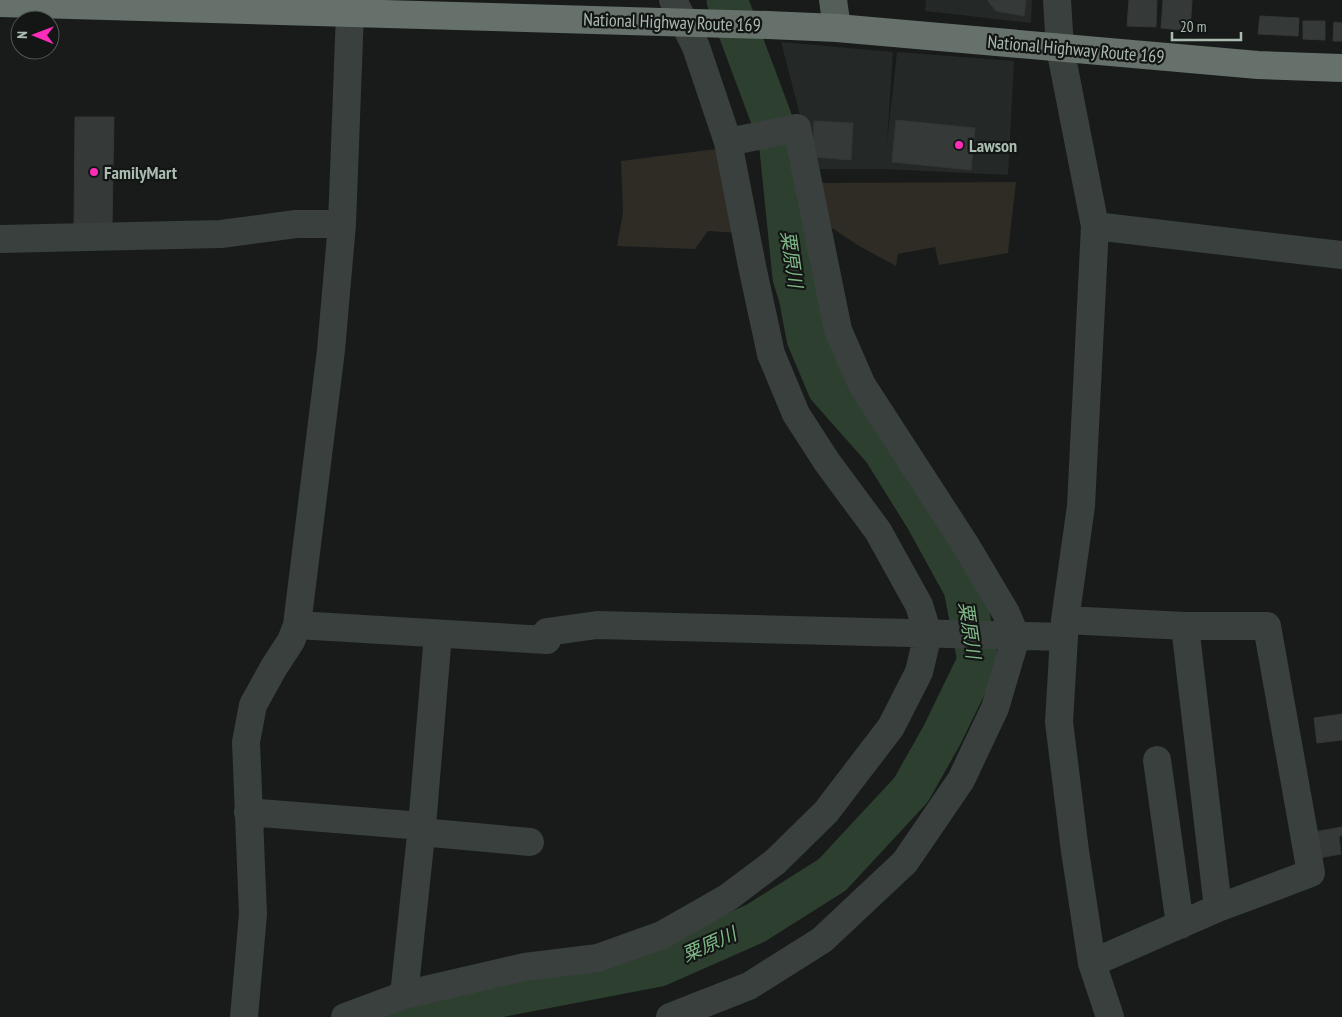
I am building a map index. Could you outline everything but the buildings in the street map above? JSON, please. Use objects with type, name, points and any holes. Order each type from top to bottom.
[{"type":"highway","name":"National Highway Route 169","points":[[0,3],[315,5],[350,12],[686,16],[768,25],[836,28],[1258,64],[1342,68]]},
{"type":"main road","points":[[833,0],[836,28]]},
{"type":"street","points":[[1057,0],[1060,48],[1095,226],[1081,506],[1064,629],[1059,722],[1075,851],[1092,963],[1110,1017]]},
{"type":"street","points":[[244,1017],[253,914],[246,742],[253,705],[290,641],[297,625],[331,350],[342,224],[350,12]]},
{"type":"street","points":[[345,1017],[404,995],[525,967],[598,958],[662,935],[727,898],[775,862],[826,812],[891,728],[920,672],[931,634],[919,605],[878,531],[827,462],[796,414],[771,354],[752,266],[731,142],[686,16]]},
{"type":"street","points":[[670,1017],[749,986],[822,940],[905,862],[961,780],[995,708],[1012,636],[1006,613],[965,544],[862,385],[838,330],[797,128],[731,142]]},
{"type":"street","points":[[0,239],[221,234],[296,224],[342,224]]},
{"type":"street","points":[[1095,226],[1342,255]]},
{"type":"street","points":[[297,625],[547,640],[546,632],[597,626],[1012,636],[1064,629],[1267,626],[1310,873],[1218,908],[1092,963]]},
{"type":"street","points":[[1185,626],[1218,908]]},
{"type":"street","points":[[404,995],[422,829],[438,634]]},
{"type":"street","points":[[1157,760],[1180,925]]},
{"type":"street","points":[[248,812],[422,829],[530,842]]},
{"type":"shaded area","points":[[926,0],[1032,0],[1031,23],[925,11]]},
{"type":"shaded area","points":[[781,42],[893,52],[887,142],[897,52],[1014,61],[1008,175],[885,169],[814,169]]},
{"type":"shaded area","points":[[724,148],[740,233],[708,231],[695,249],[617,246],[623,212],[621,161]]},
{"type":"shaded area","points":[[1016,182],[1008,253],[939,265],[935,247],[898,254],[896,266],[859,246],[829,226],[813,183]]},
{"type":"waterway","name":"粟原川","points":[[404,1017],[411,1014],[659,966],[756,923],[832,875],[911,790],[942,735],[978,661],[964,588],[926,519],[883,450],[828,388],[807,338],[799,296],[793,277],[779,139],[727,0]]},
{"type":"place","name":"Lawson","points":[[959,145]]},
{"type":"place","name":"FamilyMart","points":[[94,172]]}]
